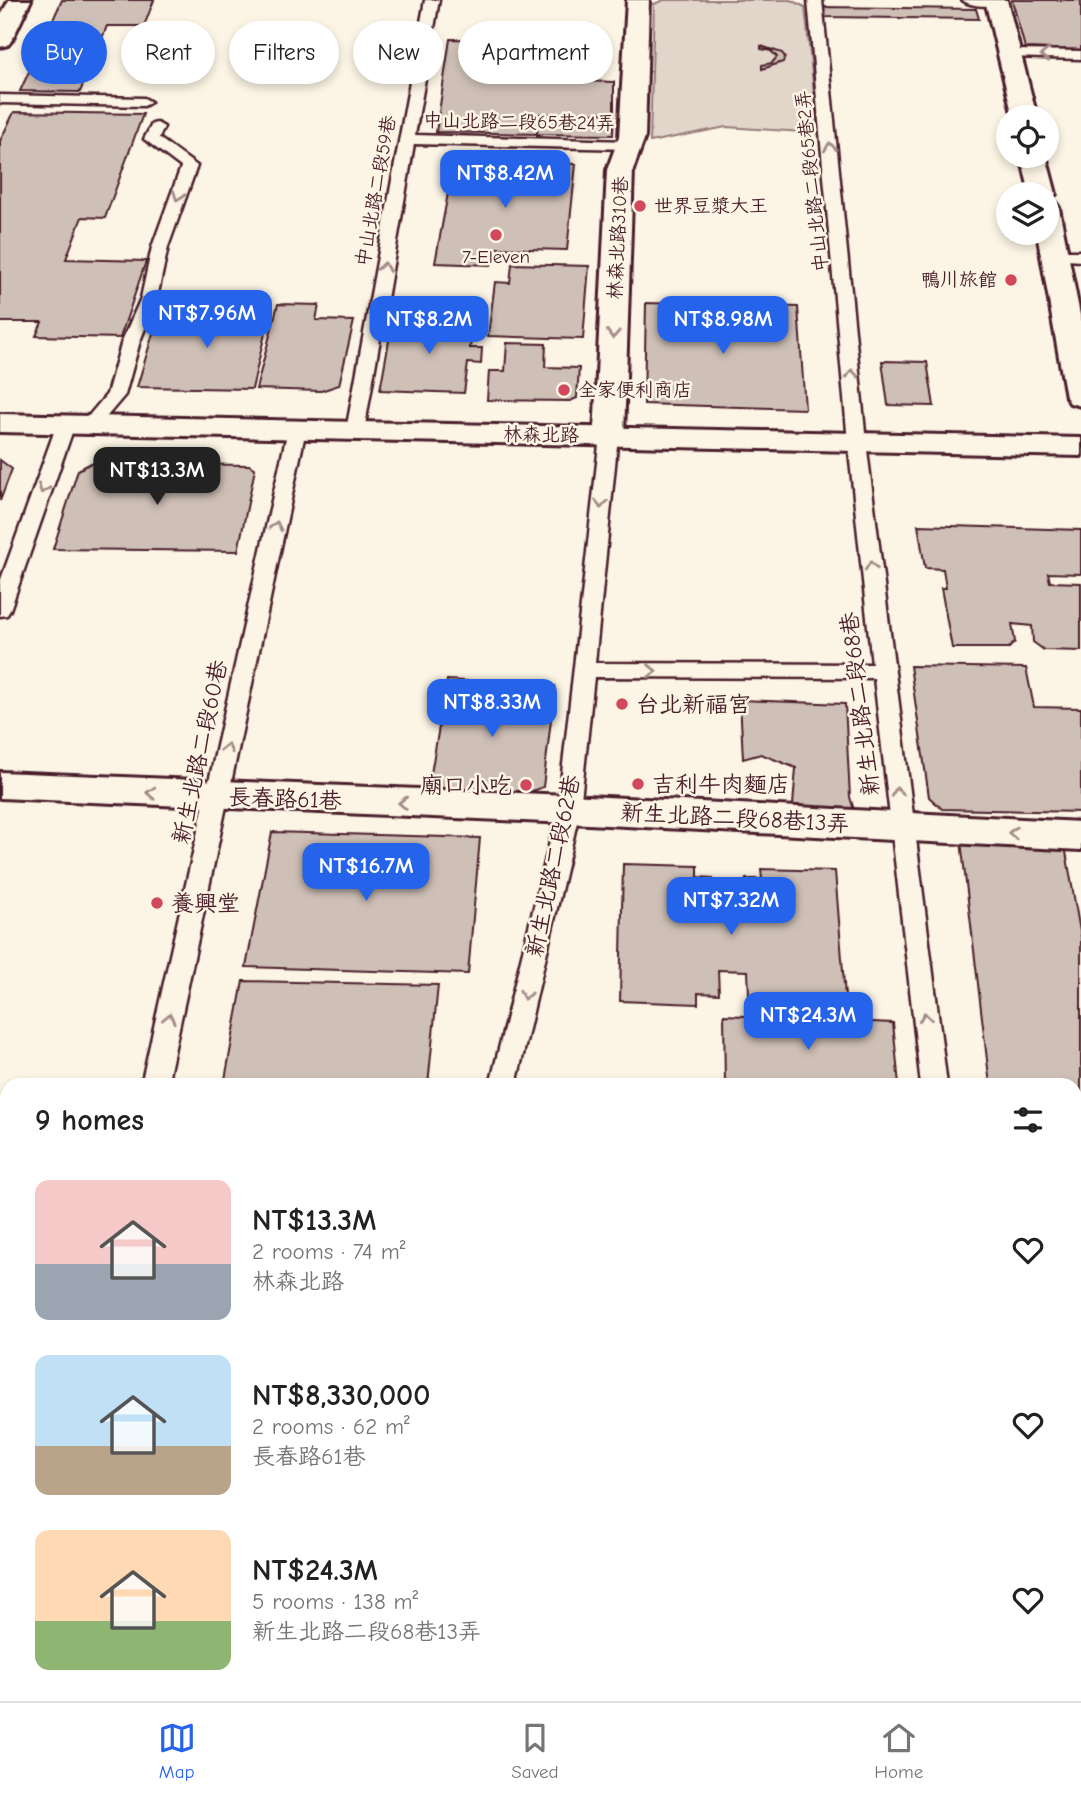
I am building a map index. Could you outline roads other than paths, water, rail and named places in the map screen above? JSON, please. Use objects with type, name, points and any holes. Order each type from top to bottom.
[{"type":"main road","points":[[0,40],[20,0]]},
{"type":"main road","name":"林森北路310巷","points":[[609,436],[620,170],[632,137],[638,0]]},
{"type":"main road","points":[[996,0],[1022,105]]},
{"type":"main road","points":[[1059,235],[1069,256],[1081,397]]},
{"type":"main road","name":"林森北路","points":[[0,423],[1081,447]]},
{"type":"main road","name":"長春路61巷","points":[[0,785],[569,809]]},
{"type":"main road","name":"新生北路二段68巷13弄","points":[[569,809],[1081,836]]},
{"type":"lane","name":"中山北路二段59巷","points":[[355,431],[432,0]]},
{"type":"lane","name":"中山北路二段65巷2弄","points":[[815,0],[857,442]]},
{"type":"lane","points":[[969,0],[996,0]]},
{"type":"lane","points":[[1010,54],[1081,55]]},
{"type":"lane","points":[[0,99],[144,102]]},
{"type":"lane","points":[[0,610],[78,425],[116,395],[131,341],[149,298],[160,247],[189,166],[151,139],[157,127]]},
{"type":"lane","name":"中山北路二段65巷24弄","points":[[407,139],[629,145]]},
{"type":"lane","name":"新生北路二段60巷","points":[[156,1078],[297,429]]},
{"type":"lane","name":"新生北路二段62巷","points":[[505,1078],[569,809],[609,436]]},
{"type":"lane","name":"新生北路二段68巷","points":[[857,442],[933,1078]]},
{"type":"lane","points":[[584,670],[883,671]]},
{"type":"place","name":"世界豆漿大王","points":[[640,206]]},
{"type":"place","name":"7-Eleven","points":[[496,235]]},
{"type":"place","name":"鴨川旅館","points":[[1011,280]]},
{"type":"place","name":"全家便利商店","points":[[564,390]]},
{"type":"place","name":"台北新福宮","points":[[622,704]]},
{"type":"place","name":"吉利牛肉麵店","points":[[638,784]]},
{"type":"place","name":"廟口小吃","points":[[526,785]]},
{"type":"place","name":"養興堂","points":[[157,903]]}]
